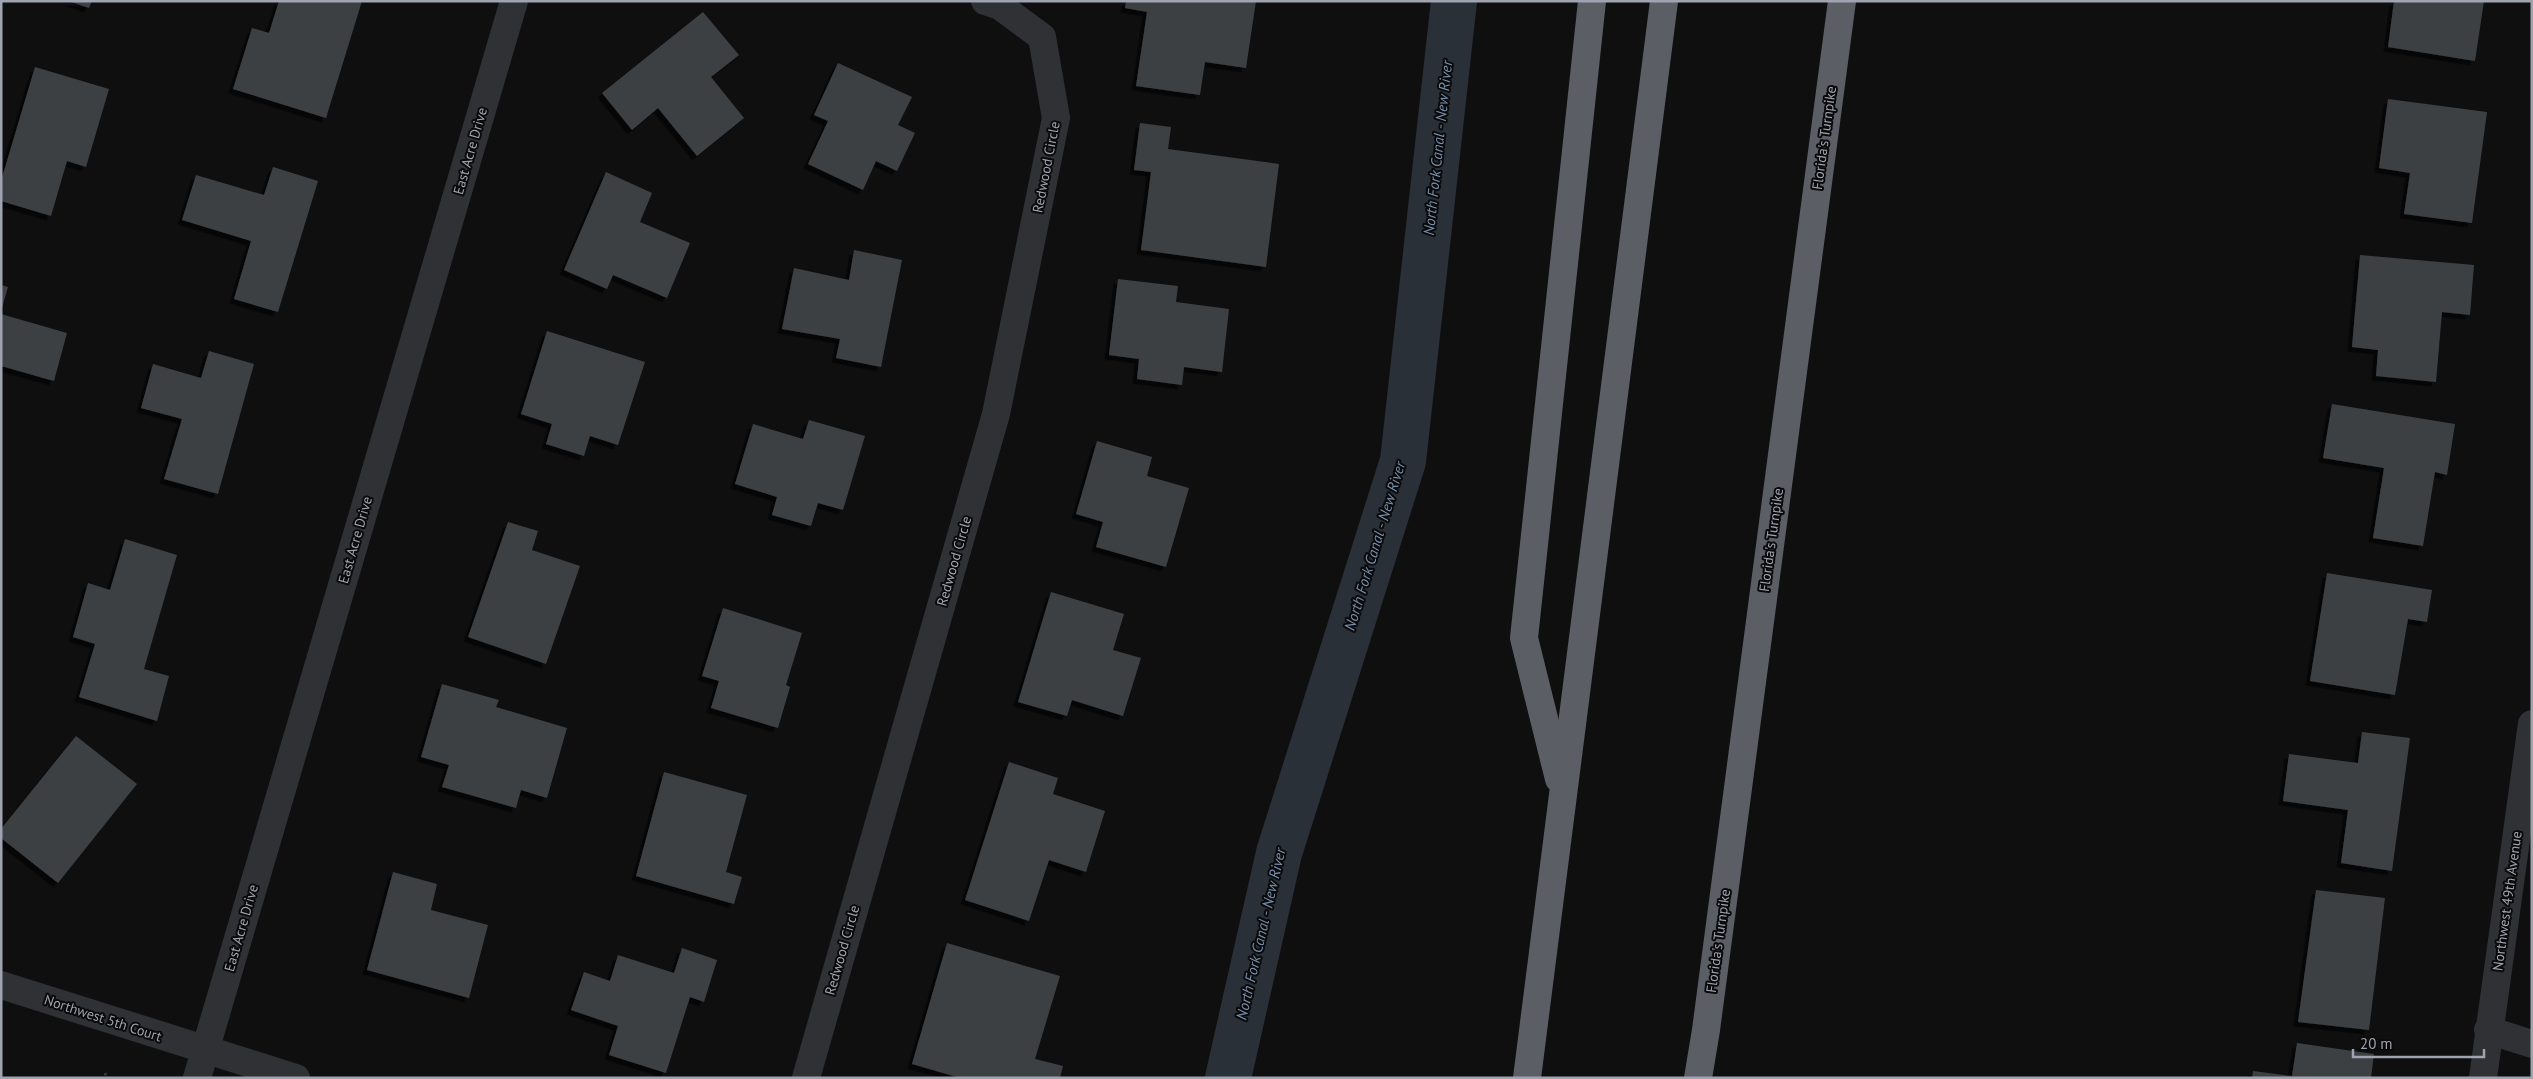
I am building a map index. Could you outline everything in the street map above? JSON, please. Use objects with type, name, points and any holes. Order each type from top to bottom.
[{"type":"highway","points":[[1563,796],[1524,638],[1592,1]]},
{"type":"highway","points":[[1527,1078],[1664,1]]},
{"type":"highway","name":"Florida's Turnpike","points":[[1698,1078],[1708,1020],[1842,1]]},
{"type":"street","name":"East Acre Drive","points":[[197,1078],[514,1]]},
{"type":"street","name":"Redwood Circle","points":[[806,1078],[996,414],[1056,118],[1042,36],[1000,6],[985,1]]},
{"type":"street","name":"Northwest 49th Avenue","points":[[2482,1078],[2532,724]]},
{"type":"street","name":"Northwest 5th Court","points":[[1,985],[205,1051]]},
{"type":"street","points":[[2488,1030],[2532,1044]]},
{"type":"street","points":[[205,1051],[296,1078]]},
{"type":"path","points":[[105,1073],[107,1078]]},
{"type":"building","points":[[68,1],[92,1],[89,8]]},
{"type":"building","points":[[279,1],[362,1],[326,118],[233,89],[252,28],[269,33]]},
{"type":"building","points":[[1126,1],[1256,1],[1246,68],[1205,62],[1200,95],[1136,86],[1147,12],[1125,8]]},
{"type":"building","points":[[2394,1],[2484,1],[2475,61],[2388,47]]},
{"type":"building","points":[[703,12],[739,55],[711,77],[744,118],[697,156],[658,108],[632,130],[602,93]]},
{"type":"building","points":[[838,63],[912,97],[898,125],[915,133],[897,171],[876,161],[863,190],[808,164],[828,121],[814,115]]},
{"type":"building","points":[[35,67],[109,89],[86,167],[67,161],[51,216],[1,201],[1,181]]},
{"type":"building","points":[[2388,99],[2487,112],[2472,223],[2404,214],[2410,173],[2379,168]]},
{"type":"building","points":[[1140,123],[1171,127],[1168,149],[1279,164],[1266,267],[1141,250],[1151,172],[1134,170]]},
{"type":"building","points":[[273,167],[318,181],[278,312],[234,299],[251,241],[182,220],[196,175],[264,195]]},
{"type":"building","points":[[606,172],[652,193],[640,222],[690,243],[667,298],[613,275],[607,289],[564,270]]},
{"type":"building","points":[[854,250],[902,260],[881,367],[836,358],[840,339],[782,329],[794,268],[849,280]]},
{"type":"building","points":[[2360,255],[2474,265],[2470,315],[2442,312],[2436,382],[2376,376],[2378,350],[2352,347]]},
{"type":"building","points":[[1118,279],[1178,286],[1176,302],[1229,309],[1222,372],[1184,367],[1182,385],[1137,379],[1139,359],[1109,355]]},
{"type":"building","points":[[1,285],[8,287],[2,308],[1,307]]},
{"type":"building","points":[[1,314],[67,333],[54,381],[1,366]]},
{"type":"building","points":[[547,331],[645,362],[618,445],[590,436],[584,456],[546,444],[552,424],[521,414]]},
{"type":"building","points":[[209,351],[254,364],[218,494],[164,479],[182,419],[141,408],[153,364],[201,378]]},
{"type":"building","points":[[2332,404],[2455,424],[2447,475],[2435,472],[2423,546],[2373,538],[2384,468],[2323,458]]},
{"type":"building","points":[[809,420],[865,436],[843,510],[818,503],[811,526],[772,515],[777,497],[735,484],[753,424],[803,439]]},
{"type":"building","points":[[1097,441],[1152,457],[1147,476],[1189,488],[1166,567],[1096,547],[1103,522],[1076,514]]},
{"type":"building","points":[[508,522],[538,531],[532,550],[580,566],[546,664],[468,637]]},
{"type":"building","points":[[125,539],[177,555],[144,669],[169,676],[157,721],[79,697],[95,644],[73,637],[88,583],[110,590]]},
{"type":"building","points":[[2327,573],[2432,590],[2427,622],[2408,619],[2395,695],[2310,681]]},
{"type":"building","points":[[1051,592],[1124,614],[1113,650],[1141,658],[1123,716],[1072,700],[1067,716],[1018,702]]},
{"type":"building","points":[[723,608],[802,633],[786,685],[790,687],[778,728],[711,708],[719,681],[702,676]]},
{"type":"building","points":[[442,684],[499,700],[496,707],[567,728],[547,798],[521,790],[516,808],[442,787],[449,765],[421,757]]},
{"type":"building","points":[[2362,732],[2410,738],[2392,871],[2341,863],[2348,810],[2283,801],[2289,754],[2358,763]]},
{"type":"building","points":[[76,736],[137,784],[58,883],[1,838],[1,829]]},
{"type":"building","points":[[1009,762],[1058,778],[1053,794],[1105,811],[1086,872],[1049,860],[1029,921],[965,900]]},
{"type":"building","points":[[664,772],[747,795],[726,872],[742,877],[734,904],[636,876]]},
{"type":"building","points":[[393,872],[437,884],[431,910],[488,925],[469,998],[367,970]]},
{"type":"building","points":[[2316,890],[2385,898],[2369,1030],[2298,1022]]},
{"type":"building","points":[[947,943],[1060,976],[1035,1059],[1063,1066],[1060,1078],[960,1078],[912,1064]]},
{"type":"building","points":[[682,948],[717,960],[704,1002],[690,997],[666,1073],[609,1055],[618,1026],[571,1010],[584,972],[610,981],[618,955],[674,973]]},
{"type":"building","points":[[2297,1043],[2374,1054],[2371,1078],[2252,1078],[2253,1071],[2292,1076]]},
{"type":"waterway","name":"North Fork Canal - New River","points":[[1228,1078],[1279,853],[1403,461],[1454,1]]}]
